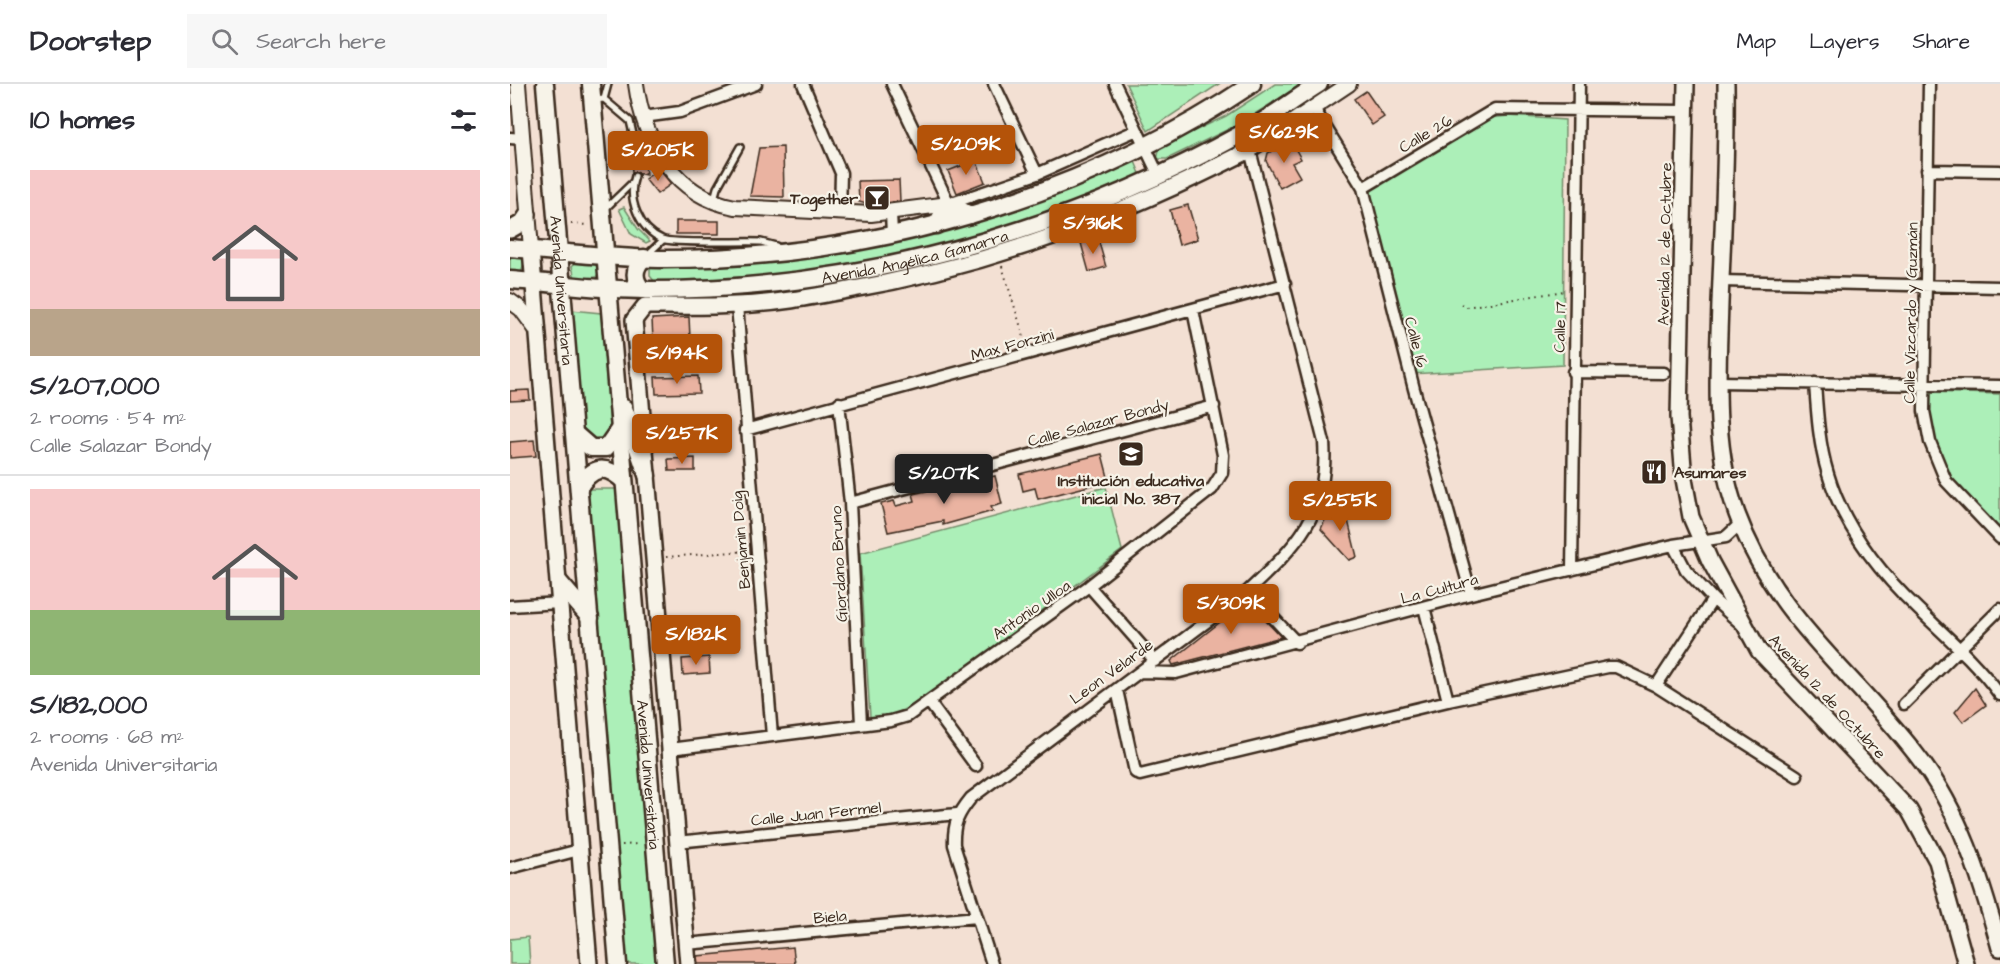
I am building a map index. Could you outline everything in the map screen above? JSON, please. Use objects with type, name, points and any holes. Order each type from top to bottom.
[{"type":"main road","name":"Avenida Universitaria","points":[[545,84],[618,964]]},
{"type":"main road","name":"Avenida Angélica Gamarra","points":[[510,248],[644,258],[726,256],[789,250],[936,225],[1045,189],[1146,147],[1252,84]]},
{"type":"main road","name":"Avenida Angélica Gamarra","points":[[510,280],[643,290],[765,284],[867,270],[943,255],[1029,228],[1159,176],[1245,132],[1319,84]]},
{"type":"main road","name":"Avenida 12 de Octubre","points":[[1686,84],[1678,417],[1688,506],[1701,542],[1743,626],[1759,651],[1909,810],[1937,861],[1966,964]]},
{"type":"main road","name":"Avenida 12 de Octubre","points":[[1726,84],[1718,382],[1718,435],[1725,478],[1741,523],[1759,563],[1798,623],[1916,753],[1946,800],[1973,862],[1999,938]]},
{"type":"main road","name":"Avenida Universitaria","points":[[595,95],[602,219],[664,964]]},
{"type":"main road","name":"Leon Velarde","points":[[1245,132],[1250,150]]},
{"type":"main road","name":"Avenida Angélica Gamarra","points":[[638,312],[645,306],[737,305],[794,300],[874,286],[999,256],[1087,224],[1198,176],[1250,150]]},
{"type":"main road","points":[[936,225],[949,204],[970,215]]},
{"type":"main road","points":[[510,230],[522,223],[528,214]]},
{"type":"main road","name":"Avenida Universitaria","points":[[531,249],[589,964]]},
{"type":"main road","points":[[643,290],[638,285],[635,270],[644,258]]},
{"type":"main road","name":"Avenida Universitaria","points":[[638,312],[634,320],[688,964]]},
{"type":"main road","points":[[616,385],[647,475]]},
{"type":"main road","points":[[575,434],[591,448],[606,448],[620,428]]},
{"type":"main road","points":[[579,487],[591,471],[598,469],[616,473],[624,481]]},
{"type":"main road","points":[[558,582],[590,618]]},
{"type":"street","name":"Avenida Universitaria","points":[[518,84],[517,138],[531,249]]},
{"type":"street","points":[[636,84],[643,117],[654,145],[666,166],[713,203],[735,207],[840,213],[891,213],[949,204],[1037,174],[1137,130]]},
{"type":"street","points":[[643,117],[680,112],[756,84]]},
{"type":"street","points":[[803,84],[841,173],[840,213]]},
{"type":"street","points":[[892,84],[949,204]]},
{"type":"street","points":[[994,84],[1037,174]]},
{"type":"street","points":[[1115,84],[1159,176]]},
{"type":"street","name":"Avenida Angélica Gamarra","points":[[1250,150],[1349,84]]},
{"type":"street","name":"Calle 17","points":[[1572,570],[1573,372],[1579,84]]},
{"type":"street","name":"Calle Vizcardo y Guzmán","points":[[1929,84],[1924,411],[1930,442],[1946,481],[2000,538]]},
{"type":"street","name":"Calle 16","points":[[1313,107],[1363,188],[1414,389],[1471,594]]},
{"type":"street","name":"Calle 26","points":[[1363,188],[1495,109],[1685,111]]},
{"type":"street","name":"Leon Velarde","points":[[957,814],[971,798],[1248,591],[1286,555],[1309,525],[1320,499],[1324,479],[1324,442],[1250,150]]},
{"type":"street","points":[[1927,170],[2000,171]]},
{"type":"street","points":[[891,213],[892,234]]},
{"type":"street","points":[[1721,280],[2000,287]]},
{"type":"street","name":"Max Forzini","points":[[745,430],[839,403],[1029,356],[1285,284]]},
{"type":"street","points":[[510,302],[521,309],[538,332]]},
{"type":"street","name":"Benjamin Doig","points":[[737,305],[745,430],[772,736]]},
{"type":"street","name":"Antonio Ulloa","points":[[670,749],[891,722],[908,716],[1089,586],[1212,489],[1222,473],[1223,455],[1193,310]]},
{"type":"street","points":[[1573,372],[1664,373]]},
{"type":"street","points":[[1718,382],[2000,386]]},
{"type":"street","points":[[1815,383],[1821,443],[1828,474],[1854,531],[1903,593],[1961,647],[2000,694]]},
{"type":"street","name":"Giordano Bruno","points":[[839,403],[850,503],[861,724]]},
{"type":"street","name":"Calle Salazar Bondy","points":[[850,503],[1214,406]]},
{"type":"street","name":"La Cultura","points":[[1141,672],[1176,673],[1297,643],[1471,594],[1673,545],[1726,537],[1741,523]]},
{"type":"street","points":[[1673,545],[1686,570],[1743,626]]},
{"type":"street","points":[[1089,586],[1155,661]]},
{"type":"street","points":[[1248,591],[1297,643]]},
{"type":"street","points":[[1656,686],[1713,599]]},
{"type":"street","points":[[510,606],[560,603]]},
{"type":"street","points":[[1424,607],[1448,701]]},
{"type":"street","points":[[1904,704],[2000,609]]},
{"type":"street","points":[[1117,690],[1135,772],[1140,775],[1448,701],[1608,666],[1616,667],[1656,686],[1797,776]]},
{"type":"street","points":[[929,702],[976,765]]},
{"type":"street","points":[[957,814],[953,829],[954,845],[992,964]]},
{"type":"street","name":"Calle Juan Fermel","points":[[677,842],[957,814]]},
{"type":"street","points":[[510,868],[579,850]]},
{"type":"street","name":"Biela","points":[[686,944],[977,917]]},
{"type":"lane","points":[[609,84],[595,95],[630,121],[633,134]]},
{"type":"lane","points":[[713,203],[717,188],[740,147]]},
{"type":"lane","points":[[602,219],[634,179],[633,208],[645,225],[663,240],[761,242],[789,250]]},
{"type":"lane","points":[[644,258],[663,240]]},
{"type":"path","points":[[558,224],[602,219]]},
{"type":"path","points":[[999,256],[1029,356]]},
{"type":"path","points":[[1461,304],[1466,307],[1567,290]]},
{"type":"path","points":[[655,558],[756,550]]},
{"type":"path","points":[[608,846],[655,843]]},
{"type":"green space","points":[[1126,84],[1219,84],[1148,131]]},
{"type":"green space","points":[[1275,84],[1302,84],[1239,124],[1167,159],[1157,159],[1160,147],[1226,116]]},
{"type":"green space","points":[[1509,116],[1565,120],[1563,365],[1411,374],[1365,193],[1487,118]]},
{"type":"green space","points":[[1134,159],[1141,176],[1035,218],[954,244],[859,264],[791,273],[655,282],[650,276],[650,268],[655,264],[838,249]]},
{"type":"green space","points":[[624,207],[638,229],[650,241],[646,243],[631,234],[619,209]]},
{"type":"green space","points":[[510,255],[525,259],[521,274],[510,273]]},
{"type":"green space","points":[[595,262],[599,273],[596,277],[575,279],[572,266],[575,263]]},
{"type":"green space","points":[[571,310],[601,313],[610,428],[603,438],[591,439],[581,425]]},
{"type":"green space","points":[[1925,392],[2000,394],[2000,535],[1944,473],[1928,433]]},
{"type":"green space","points":[[1106,487],[1122,550],[925,699],[889,717],[870,717],[860,553]]},
{"type":"green space","points":[[586,489],[618,489],[656,964],[626,964]]},
{"type":"green space","points":[[528,937],[530,964],[510,964],[510,939]]},
{"type":"building","points":[[1366,91],[1384,117],[1372,125],[1354,99]]},
{"type":"building","points":[[638,133],[643,141],[646,175],[632,172],[629,137],[635,139]]},
{"type":"building","points":[[1291,141],[1301,159],[1292,163],[1300,177],[1280,188],[1266,161],[1268,153]]},
{"type":"building","points":[[783,147],[784,197],[750,196],[759,148]]},
{"type":"building","points":[[976,160],[985,182],[957,193],[948,171]]},
{"type":"building","points":[[659,169],[671,184],[657,194],[645,179]]},
{"type":"building","points":[[899,180],[900,201],[871,205],[859,202],[858,181]]},
{"type":"building","points":[[1188,205],[1198,239],[1179,245],[1170,210]]},
{"type":"building","points":[[676,221],[719,221],[719,234],[676,234]]},
{"type":"building","points":[[1098,239],[1106,267],[1089,272],[1081,243]]},
{"type":"building","points":[[689,317],[690,338],[653,340],[652,319]]},
{"type":"building","points":[[698,376],[699,393],[656,394],[655,377]]},
{"type":"building","points":[[529,390],[530,400],[510,401],[510,391]]},
{"type":"building","points":[[534,440],[536,456],[510,458],[510,442]]},
{"type":"building","points":[[1102,454],[1109,481],[1038,499],[1035,488],[1023,491],[1019,474]]},
{"type":"building","points":[[695,458],[695,471],[669,471],[668,459]]},
{"type":"building","points":[[995,476],[1002,504],[991,507],[993,511],[943,525],[943,521],[888,532],[881,504],[894,501],[896,506],[915,501],[913,494]]},
{"type":"building","points":[[1345,508],[1357,557],[1349,560],[1321,529],[1328,513]]},
{"type":"building","points":[[1247,601],[1281,637],[1173,665],[1171,661]]},
{"type":"building","points":[[709,657],[710,673],[683,675],[682,659]]},
{"type":"building","points":[[1975,688],[1986,705],[1963,722],[1955,712]]},
{"type":"building","points":[[793,947],[795,964],[698,964],[697,956]]},
{"type":"place","name":"Together","points":[[877,198]]},
{"type":"place","name":"Institución educativa inicial No. 387","points":[[1131,454]]},
{"type":"place","name":"Asumares","points":[[1654,472]]}]
